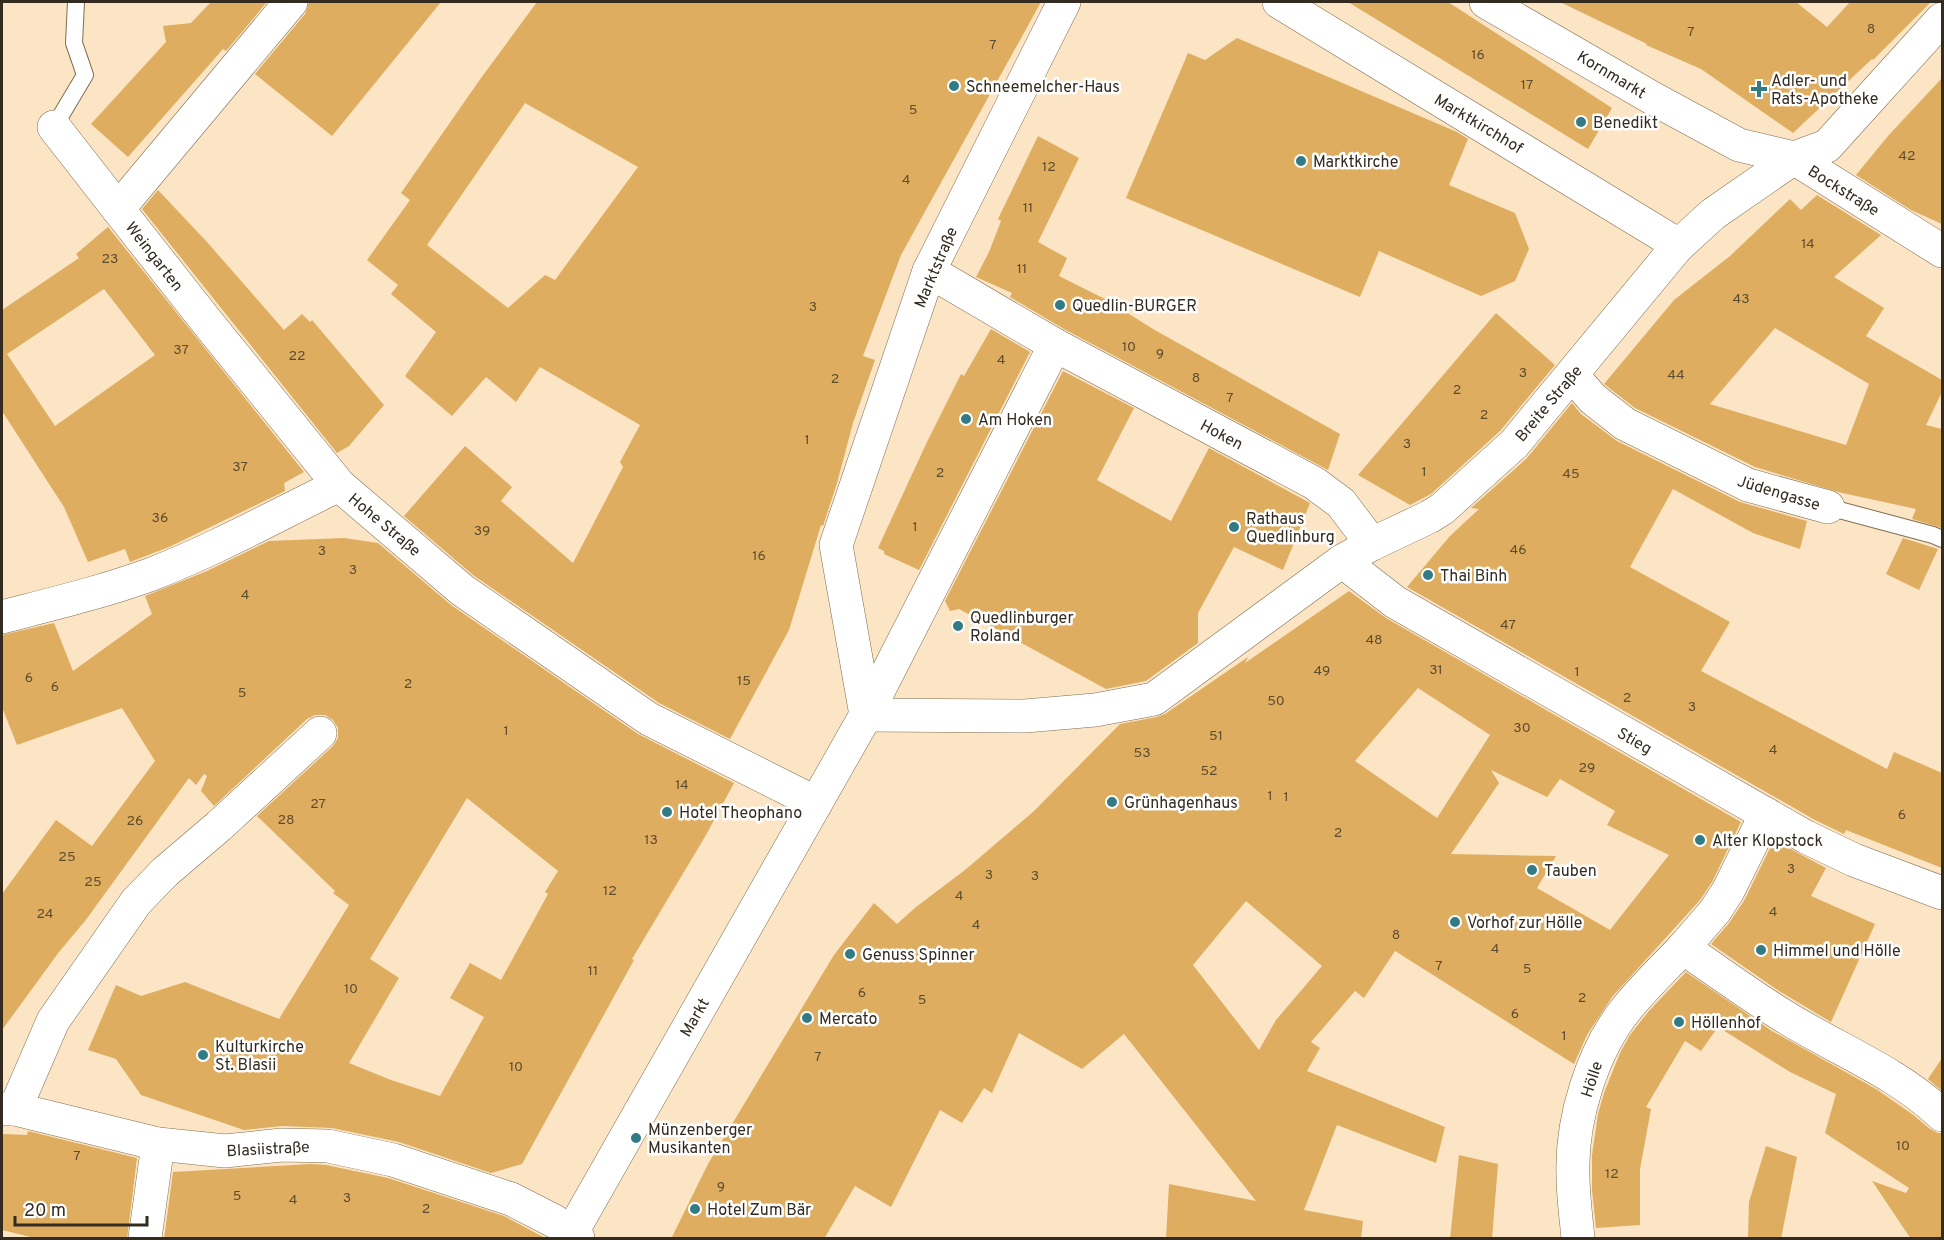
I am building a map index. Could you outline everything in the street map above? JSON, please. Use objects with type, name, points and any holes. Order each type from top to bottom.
[{"type":"street","name":"Weingarten","points":[[291,2],[118,209],[339,485]]},
{"type":"street","name":"Marktstraße","points":[[866,715],[836,545],[929,271],[1064,2]]},
{"type":"street","name":"Marktkirchhof","points":[[1279,2],[1657,232],[1677,247]]},
{"type":"street","name":"Kornmarkt","points":[[1486,2],[1739,145]]},
{"type":"street","name":"Breite Straße","points":[[866,715],[1025,716],[1095,710],[1154,699],[1342,561],[1429,517],[1442,508],[1514,444],[1677,247],[1713,214],[1794,158],[1827,146],[1942,19]]},
{"type":"street","points":[[54,127],[118,209]]},
{"type":"street","name":"Bockstraße","points":[[1739,145],[1794,158],[1942,251]]},
{"type":"street","name":"Hoken","points":[[929,271],[1055,345],[1314,483],[1341,503],[1372,544]]},
{"type":"street","name":"Markt","points":[[575,1235],[866,715],[1055,345]]},
{"type":"street","name":"Jüdengasse","points":[[1572,375],[1593,399],[1625,424],[1748,485],[1828,507]]},
{"type":"street","name":"Hohe Straße","points":[[2,617],[103,591],[152,574],[189,559],[339,485],[462,590],[649,719],[816,803]]},
{"type":"street","name":"Stieg","points":[[1342,561],[1395,602],[1806,837],[1854,860],[1942,893]]},
{"type":"street","name":"Blasiistraße","points":[[320,733],[219,826],[165,872],[136,902],[53,1020],[8,1109],[158,1144],[225,1151],[282,1145],[328,1146],[357,1152],[393,1160],[494,1192],[536,1211],[575,1235]]},
{"type":"street","name":"Hölle","points":[[1578,1239],[1573,1173],[1576,1136],[1583,1099],[1596,1059],[1626,1009],[1715,911],[1728,891],[1766,814]]},
{"type":"street","points":[[1683,948],[1782,1015],[1885,1072],[1916,1093],[1942,1115]]},
{"type":"street","points":[[145,1239],[158,1144]]},
{"type":"lane","points":[[54,127],[85,75],[74,43],[76,2]]},
{"type":"lane","name":"Jüdengasse","points":[[1828,507],[1942,539]]},
{"type":"building","points":[[211,2],[267,2],[226,51],[223,49],[128,157],[91,124],[166,42],[163,26],[191,23]]},
{"type":"building","points":[[309,2],[441,2],[332,136],[255,74],[305,14]]},
{"type":"building","points":[[537,2],[1041,2],[901,255],[863,356],[875,360],[853,423],[837,483],[823,526],[821,525],[789,630],[730,739],[659,703],[473,575],[404,516],[465,446],[512,487],[501,501],[573,563],[623,467],[620,462],[640,425],[540,367],[516,402],[486,377],[452,416],[405,376],[436,332],[391,294],[398,285],[367,260],[410,200],[401,193]],"holes":[[[525,103],[638,167],[555,280],[545,275],[508,308],[427,245]]]},
{"type":"building","points":[[1348,2],[1448,2],[1612,108],[1588,149]]},
{"type":"building","points":[[1560,2],[1796,2],[1827,27],[1850,2],[1931,2],[1873,60],[1793,133],[1701,69],[1646,45]]},
{"type":"building","name":"Marktkirche","points":[[1237,38],[1457,132],[1468,139],[1449,185],[1515,213],[1529,249],[1515,281],[1481,296],[1379,251],[1360,297],[1126,198],[1188,53],[1205,60]]},
{"type":"building","points":[[1942,78],[1942,224],[1911,210],[1856,175],[1888,136]]},
{"type":"building","points":[[1038,136],[1079,158],[1038,242],[1067,258],[1059,276],[1107,300],[1153,329],[1340,434],[1328,470],[1064,329],[1010,297],[1012,293],[976,277],[1001,221],[998,219]]},
{"type":"building","points":[[158,190],[284,330],[302,314],[310,322],[312,320],[384,405],[349,446],[337,453],[142,209]]},
{"type":"building","points":[[1817,195],[1881,235],[1834,277],[1884,308],[1866,336],[1942,380],[1942,392],[1926,425],[1942,429],[1942,528],[1912,519],[1916,509],[1838,492],[1755,467],[1635,408],[1604,384],[1674,300],[1730,256],[1790,199],[1801,210]],"holes":[[[1775,328],[1869,384],[1846,445],[1710,404]]]},
{"type":"building","points":[[108,227],[304,472],[284,483],[285,491],[169,547],[130,562],[125,549],[88,562],[64,507],[2,411],[2,310],[79,258],[76,254]],"holes":[[[104,289],[155,355],[55,426],[7,354]]]},
{"type":"building","points":[[1496,313],[1555,365],[1500,431],[1431,494],[1410,505],[1358,475]]},
{"type":"building","points":[[991,329],[1030,352],[919,570],[884,554],[884,551],[878,548],[961,374],[964,376]]},
{"type":"building","name":"Rathaus Quedlinburg","points":[[1063,371],[1134,408],[1097,480],[1171,521],[1209,448],[1310,503],[1283,570],[1234,547],[1198,613],[1198,643],[1146,681],[1106,689],[959,609],[950,611],[945,601]]},
{"type":"building","points":[[1572,403],[1581,414],[1617,441],[1740,502],[1807,521],[1800,549],[1753,533],[1673,489],[1630,567],[1730,622],[1701,671],[1887,769],[1894,752],[1942,773],[1942,868],[1846,830],[1844,834],[1815,820],[1407,587],[1450,536],[1479,509],[1471,508],[1527,458]]},
{"type":"building","points":[[344,538],[378,543],[451,605],[638,734],[734,783],[706,835],[632,959],[634,960],[522,1164],[491,1173],[399,1142],[332,1128],[282,1126],[244,1130],[141,1095],[116,1059],[88,1050],[116,985],[141,996],[185,982],[279,1019],[349,905],[333,893],[335,891],[257,816],[333,746],[338,738],[338,728],[333,720],[325,715],[315,715],[307,719],[214,806],[201,791],[207,776],[204,774],[196,785],[189,778],[2,1030],[2,894],[56,820],[92,846],[155,761],[122,708],[17,745],[2,707],[2,635],[54,623],[73,671],[152,614],[145,596],[207,571],[269,541]],"holes":[[[467,798],[558,871],[501,980],[470,963],[450,998],[484,1017],[440,1096],[349,1063],[399,978],[370,959]]]},
{"type":"building","points":[[1903,538],[1938,549],[1919,590],[1886,574]]},
{"type":"building","points":[[1349,591],[1386,618],[1741,822],[1712,882],[1700,900],[1612,997],[1587,1035],[1574,1064],[1395,951],[1364,998],[1355,991],[1311,1042],[1320,1048],[1307,1071],[1445,1127],[1436,1163],[1337,1125],[1304,1210],[1363,1221],[1361,1239],[1166,1239],[1169,1184],[1256,1201],[1124,1034],[1082,1069],[1019,1033],[992,1093],[984,1088],[962,1123],[940,1110],[891,1207],[855,1186],[824,1239],[671,1239],[708,1164],[820,978],[834,955],[874,903],[897,924],[1034,811],[1120,724],[1165,714],[1248,657],[1245,663]],"holes":[[[1418,688],[1490,735],[1437,818],[1355,761]],[[1491,770],[1547,797],[1560,779],[1615,811],[1607,825],[1669,855],[1610,930],[1537,888],[1556,856],[1451,854],[1499,783]],[[1246,901],[1322,966],[1276,1020],[1259,1050],[1193,965]]]},
{"type":"building","points":[[1774,840],[1826,868],[1811,896],[1875,924],[1831,1022],[1779,991],[1711,944],[1744,901]]},
{"type":"building","points":[[1686,972],[1772,1031],[1876,1089],[1930,1129],[1942,1133],[1942,1239],[1911,1239],[1872,1181],[1906,1193],[1909,1188],[1825,1133],[1836,1094],[1790,1072],[1718,1027],[1701,1051],[1685,1041],[1646,1107],[1651,1109],[1640,1169],[1640,1225],[1596,1228],[1592,1190],[1592,1155],[1598,1114],[1604,1093],[1630,1035],[1648,1012]]},
{"type":"building","points":[[1942,1058],[1942,1091],[1928,1079]]},
{"type":"building","points":[[28,1131],[137,1158],[127,1239],[39,1239],[2,1230],[2,1134],[27,1135]]},
{"type":"building","points":[[1766,1146],[1797,1157],[1781,1239],[1748,1239],[1749,1202]]},
{"type":"building","points":[[1459,1155],[1498,1164],[1492,1239],[1450,1239]]},
{"type":"building","points":[[311,1164],[388,1178],[504,1216],[547,1239],[164,1239],[173,1172]]},
{"type":"place","name":"Schneemelcher-Haus","points":[[954,86]]},
{"type":"place","name":"Adler- und Rats-Apotheke","points":[[1759,89]]},
{"type":"place","name":"Benedikt","points":[[1581,122]]},
{"type":"place","name":"Marktkirche","points":[[1301,161]]},
{"type":"place","name":"Quedlin-BURGER","points":[[1060,305]]},
{"type":"place","name":"Am Hoken","points":[[966,419]]},
{"type":"place","name":"Rathaus Quedlinburg","points":[[1234,527]]},
{"type":"place","name":"Thai Binh","points":[[1428,575]]},
{"type":"place","name":"Quedlinburger Roland","points":[[958,626]]},
{"type":"place","name":"Grünhagenhaus","points":[[1112,802]]},
{"type":"place","name":"Hotel Theophano","points":[[667,812]]},
{"type":"place","name":"Alter Klopstock","points":[[1700,840]]},
{"type":"place","name":"Tauben","points":[[1532,870]]},
{"type":"place","name":"Vorhof zur Hölle","points":[[1455,922]]},
{"type":"place","name":"Himmel und Hölle","points":[[1761,950]]},
{"type":"place","name":"Genuss Spinner","points":[[850,954]]},
{"type":"place","name":"Mercato","points":[[807,1018]]},
{"type":"place","name":"Höllenhof","points":[[1679,1022]]},
{"type":"place","name":"Kulturkirche St. Blasii","points":[[203,1055]]},
{"type":"place","name":"Münzenberger Musikanten","points":[[636,1138]]},
{"type":"place","name":"Hotel Zum Bär","points":[[695,1209]]}]
